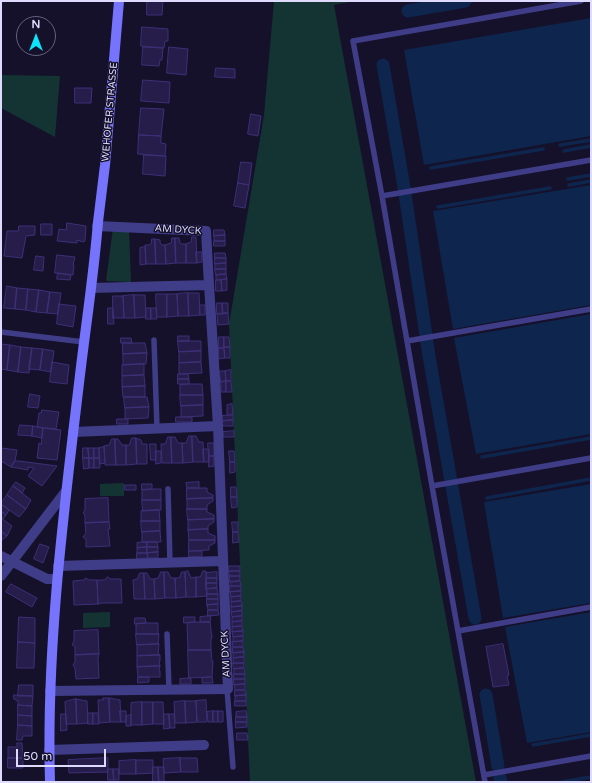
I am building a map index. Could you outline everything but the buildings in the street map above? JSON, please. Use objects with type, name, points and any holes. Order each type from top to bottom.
[{"type":"main road","name":"WEHOFER STRASSE","points":[[98,224],[106,165],[119,1]]},
{"type":"main road","points":[[50,782],[49,750],[52,633],[66,491],[98,224]]},
{"type":"street","name":"AM DYCK","points":[[50,691],[227,689],[218,426],[206,231],[98,224]]},
{"type":"street","points":[[91,288],[209,285]]},
{"type":"street","points":[[73,432],[218,426]]},
{"type":"street","points":[[1,576],[66,491]]},
{"type":"street","points":[[1,556],[47,579],[57,579]]},
{"type":"street","points":[[58,566],[222,561]]},
{"type":"street","points":[[49,750],[204,746]]},
{"type":"lane","points":[[485,782],[382,196],[353,41],[581,1]]},
{"type":"lane","points":[[382,196],[591,160]]},
{"type":"lane","points":[[407,341],[591,309]]},
{"type":"lane","points":[[1,332],[84,342]]},
{"type":"lane","points":[[154,340],[156,428]]},
{"type":"lane","points":[[432,486],[591,458]]},
{"type":"lane","points":[[168,489],[170,563]]},
{"type":"lane","points":[[458,631],[591,607]]},
{"type":"lane","points":[[167,634],[169,690]]},
{"type":"lane","points":[[227,689],[233,767]]},
{"type":"lane","points":[[484,775],[591,756]]},
{"type":"green space","points":[[274,1],[354,1],[334,5],[476,782],[250,782],[229,324],[264,115]]},
{"type":"green space","points":[[1,75],[60,76],[55,137],[1,108]]},
{"type":"green space","points":[[113,228],[129,229],[131,282],[106,281]]},
{"type":"green space","points":[[124,483],[124,496],[100,496],[100,484]]},
{"type":"green space","points":[[110,612],[110,627],[83,628],[83,613]]},
{"type":"water","points":[[591,18],[591,136],[424,165],[404,50]]},
{"type":"water","points":[[591,185],[591,305],[453,329],[433,211]]},
{"type":"water","points":[[591,314],[591,434],[476,454],[454,338]]},
{"type":"water","points":[[591,484],[591,603],[503,618],[484,502]]},
{"type":"water","points":[[591,612],[591,732],[527,743],[505,627]]},
{"type":"waterway","points":[[408,11],[465,1]]},
{"type":"waterway","points":[[383,65],[404,187],[429,356],[475,618]]},
{"type":"waterway","points":[[560,145],[591,140]]},
{"type":"waterway","points":[[564,151],[591,146]]},
{"type":"waterway","points":[[431,168],[543,149]]},
{"type":"waterway","points":[[568,179],[591,175]]},
{"type":"waterway","points":[[569,185],[591,181]]},
{"type":"waterway","points":[[438,207],[550,188]]},
{"type":"waterway","points":[[482,457],[591,438]]},
{"type":"waterway","points":[[487,498],[591,479]]},
{"type":"waterway","points":[[486,695],[498,766]]},
{"type":"waterway","points":[[533,745],[591,735]]},
{"type":"waterway","points":[[561,782],[591,777]]},
{"type":"waterway","points":[[500,778],[501,782]]}]
